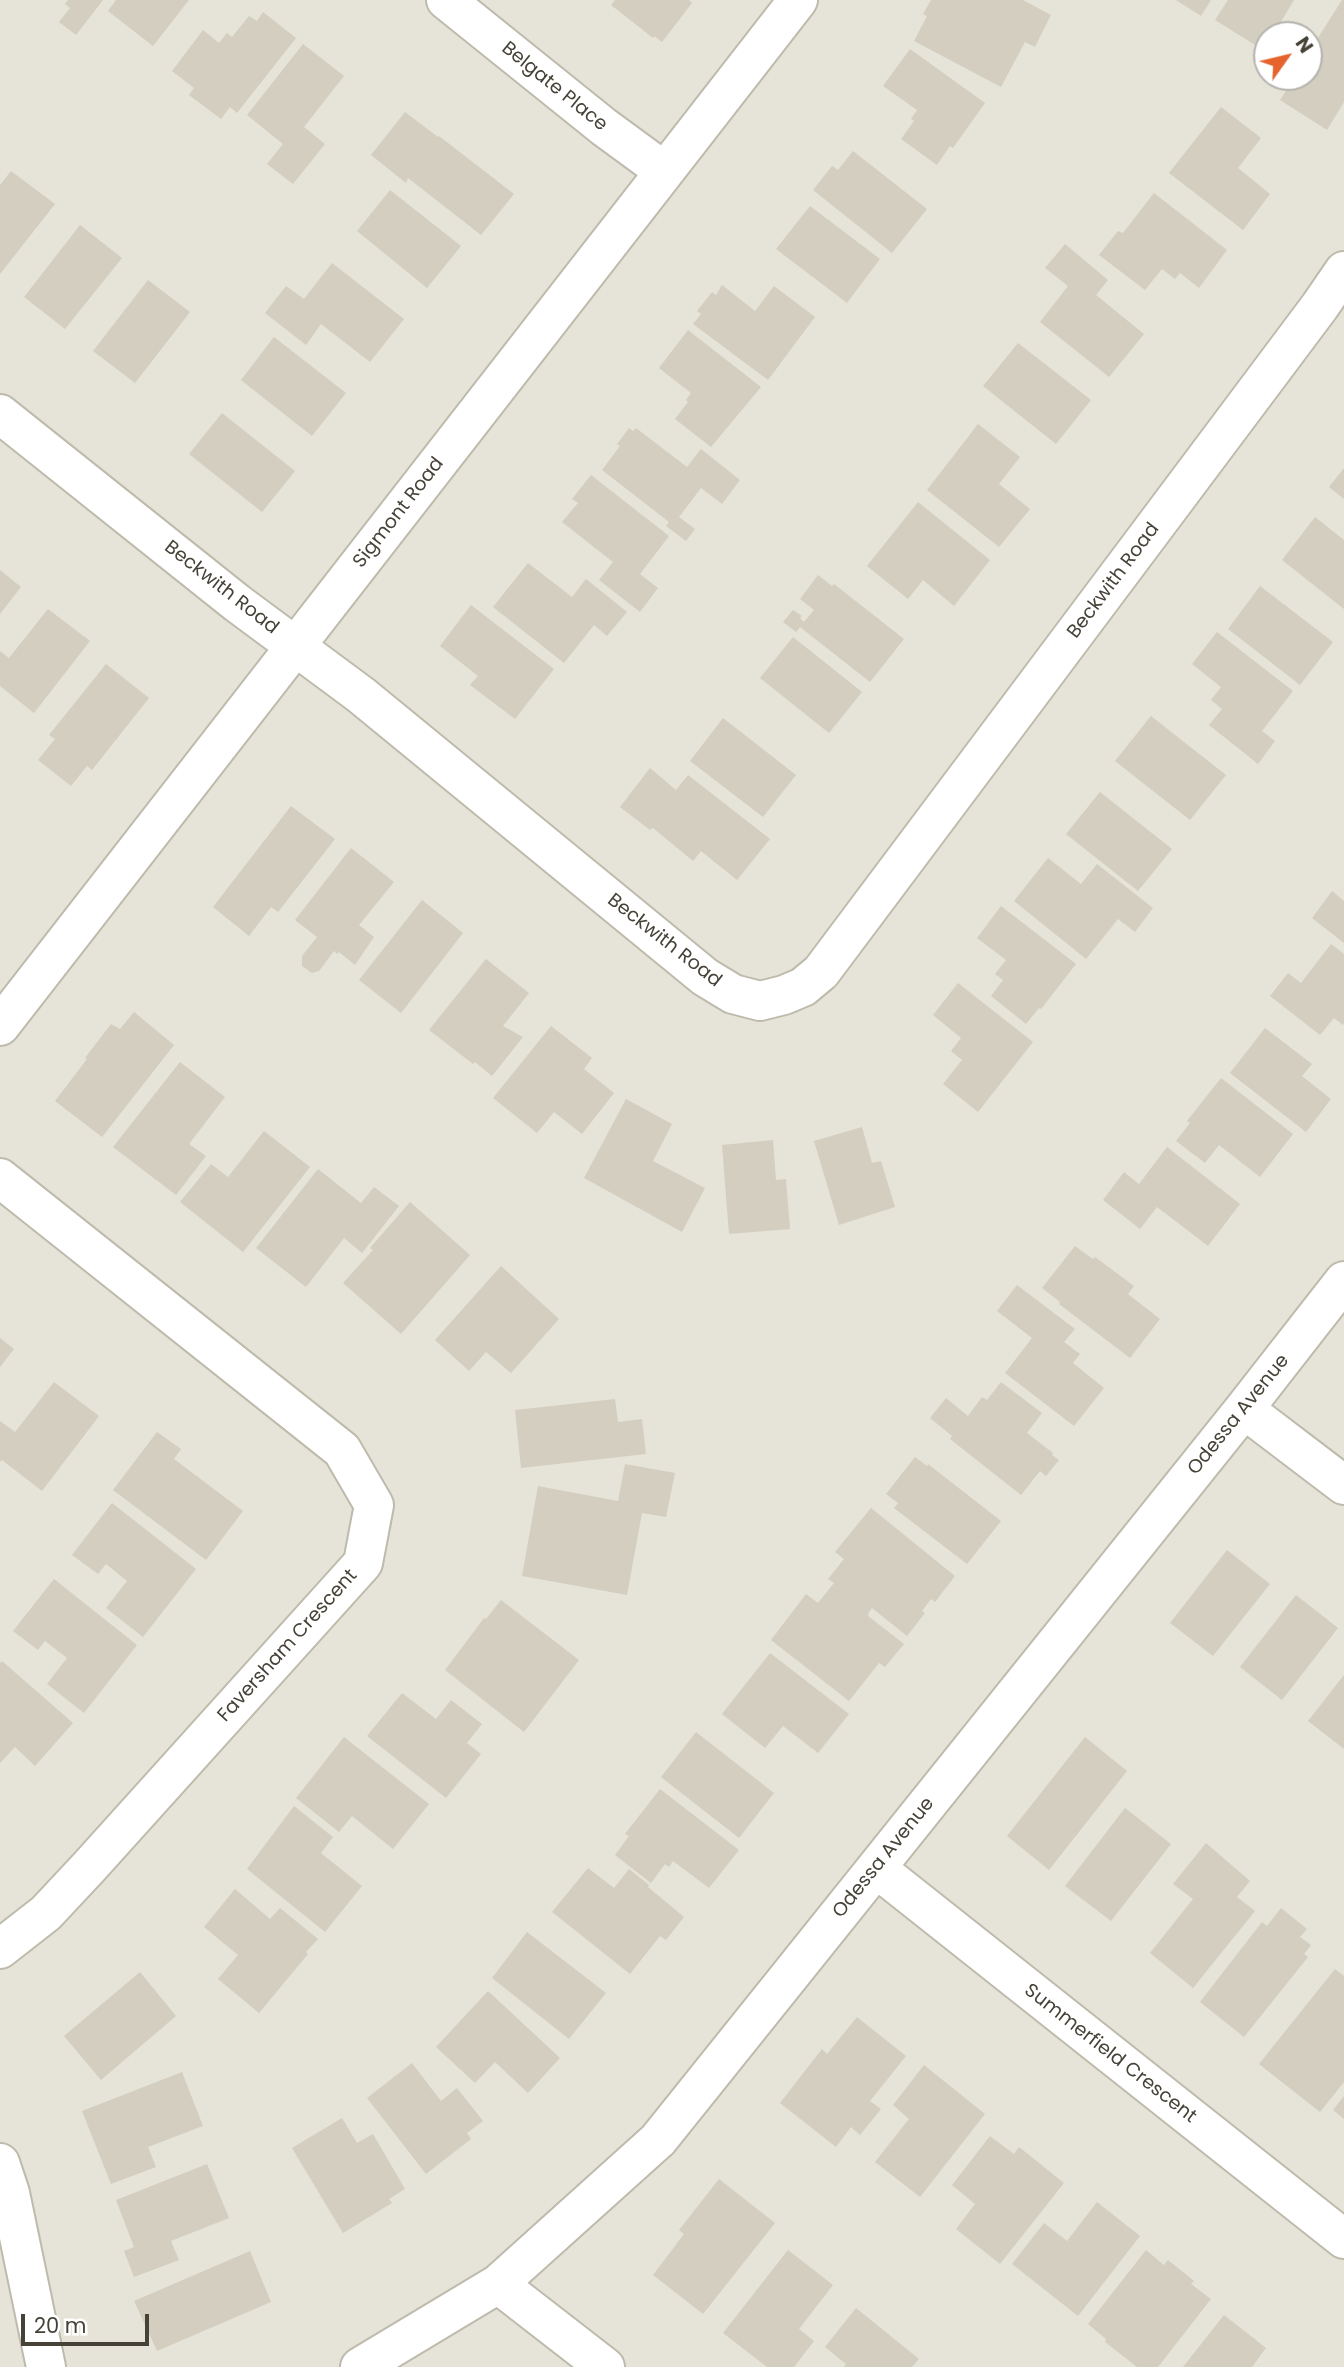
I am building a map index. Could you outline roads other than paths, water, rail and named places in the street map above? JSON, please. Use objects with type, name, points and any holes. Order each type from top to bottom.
[{"type":"street","name":"Belgate Place","points":[[446,0],[604,127],[664,171]]},
{"type":"street","name":"Sigmont Road","points":[[0,1026],[798,0]]},
{"type":"street","name":"Beckwith Road","points":[[0,414],[237,603],[360,695],[705,977],[733,994],[760,1000],[784,995],[803,987],[821,972],[1344,271]]},
{"type":"street","name":"Faversham Crescent","points":[[0,1178],[342,1450],[374,1505],[363,1563],[46,1913],[0,1949]]},
{"type":"street","name":"Odessa Avenue","points":[[360,2367],[498,2284],[658,2140],[1344,1281]]},
{"type":"street","points":[[1244,1409],[1344,1485]]},
{"type":"street","name":"Summerfield Crescent","points":[[876,1868],[1344,2239]]},
{"type":"street","points":[[0,2163],[10,2193],[46,2367]]},
{"type":"street","points":[[498,2284],[605,2367]]}]
